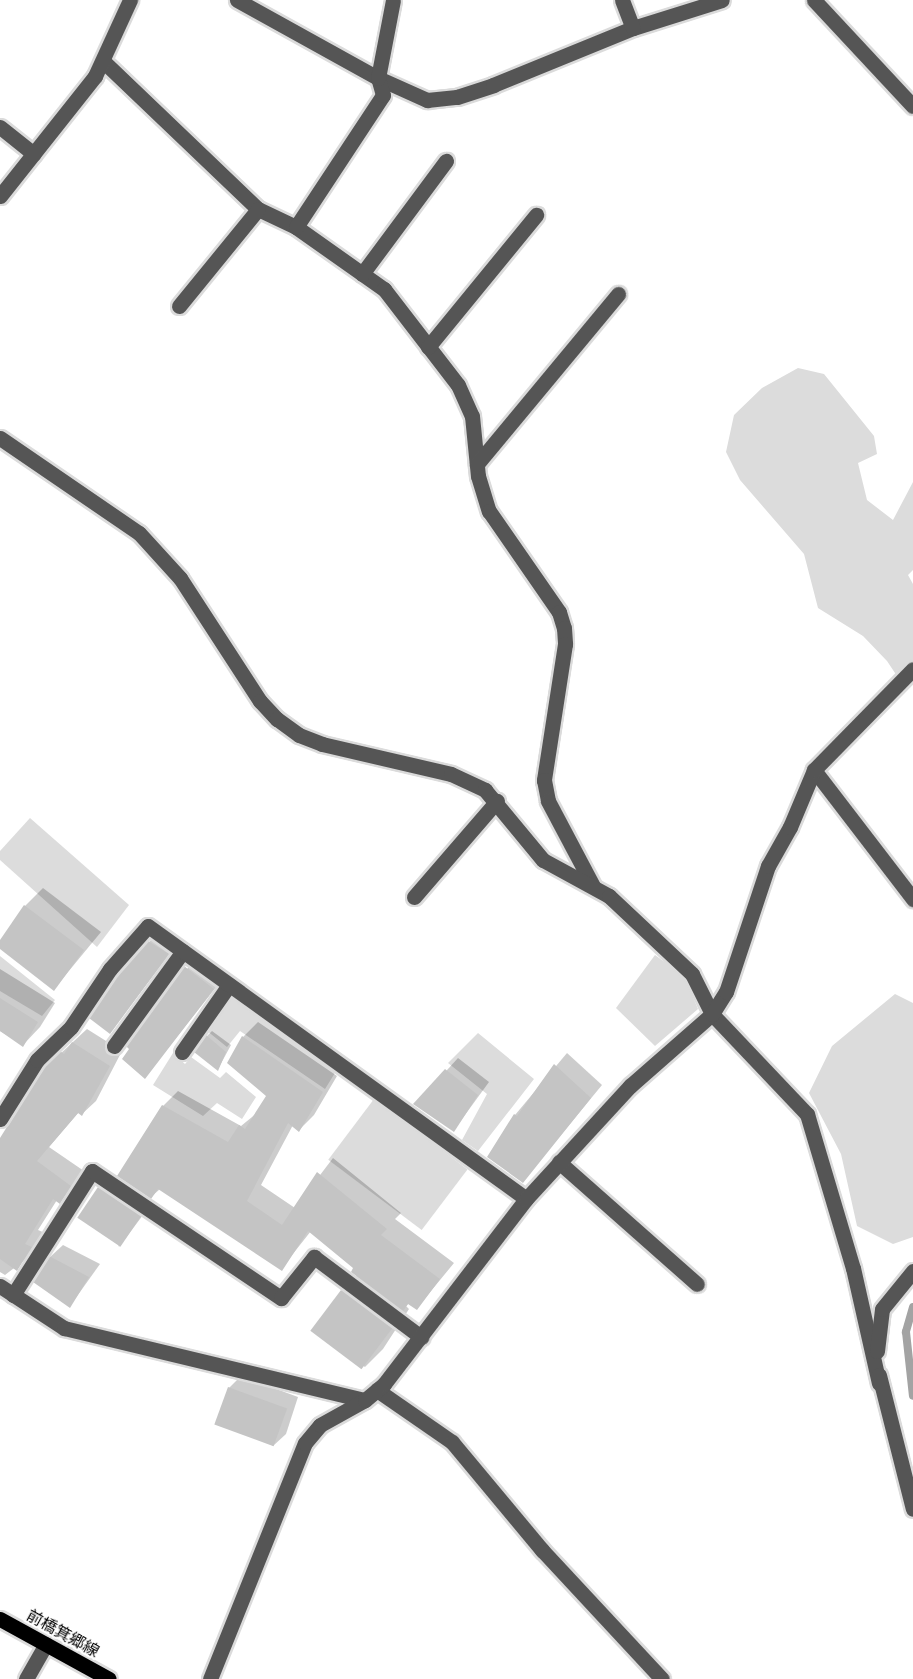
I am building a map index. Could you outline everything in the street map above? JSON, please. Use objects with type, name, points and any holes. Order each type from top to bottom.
[{"type":"main road","name":"前橋箕郷線","points":[[0,1618],[109,1679]]},
{"type":"street","points":[[0,196],[103,60],[130,0]]},
{"type":"street","points":[[237,0],[378,78],[427,100],[457,97],[633,28],[722,0]]},
{"type":"street","points":[[296,227],[383,95],[378,78],[393,0]]},
{"type":"street","points":[[622,0],[633,28]]},
{"type":"street","points":[[814,0],[913,106]]},
{"type":"street","points":[[103,60],[258,209],[296,227],[384,289],[466,400],[477,464],[489,511],[559,612],[564,628],[565,644],[544,780],[548,801],[592,886]]},
{"type":"street","points":[[0,127],[34,154]]},
{"type":"street","points":[[362,274],[446,161]]},
{"type":"street","points":[[179,306],[258,209]]},
{"type":"street","points":[[428,347],[536,215]]},
{"type":"street","points":[[477,464],[618,294]]},
{"type":"street","points":[[0,438],[139,533],[180,579],[260,701],[299,735],[354,754],[451,774],[485,790],[543,860],[592,886],[637,919],[692,974],[712,1014],[807,1114],[853,1268],[879,1383],[913,1509]]},
{"type":"street","points":[[210,1679],[305,1443],[320,1425],[365,1400],[378,1390],[526,1198],[630,1086],[712,1014],[726,992],[768,867],[814,770],[913,669]]},
{"type":"street","points":[[814,770],[913,899]]},
{"type":"street","points":[[414,897],[496,801]]},
{"type":"street","points":[[0,1119],[37,1060],[71,1027],[110,969],[148,926],[526,1198]]},
{"type":"street","points":[[114,1046],[183,951]]},
{"type":"street","points":[[182,1052],[229,985]]},
{"type":"street","points":[[559,1162],[697,1284]]},
{"type":"street","points":[[365,1400],[64,1328],[6,1290],[92,1171],[280,1298],[314,1257],[421,1337]]},
{"type":"street","points":[[879,1383],[876,1346],[882,1309],[913,1271]]},
{"type":"street","points":[[378,1390],[452,1442],[542,1550],[662,1679]]},
{"type":"street","points":[[26,1679],[46,1644]]},
{"type":"shaded area","points":[[798,368],[824,374],[874,436],[877,454],[858,463],[867,500],[893,520],[913,482],[913,570],[908,575],[913,584],[913,674],[901,682],[887,661],[863,636],[818,608],[804,554],[740,480],[726,452],[734,415],[762,388]]},
{"type":"shaded area","points":[[30,818],[129,905],[97,947],[0,860],[0,851]]},
{"type":"shaded area","points":[[655,955],[684,976],[698,1009],[655,1046],[616,1008]]},
{"type":"shaded area","points":[[0,956],[55,1000],[42,1016],[0,991]]},
{"type":"shaded area","points":[[230,991],[338,1068],[325,1089],[240,1031],[227,1047],[206,1030]]},
{"type":"shaded area","points":[[895,994],[913,1003],[913,1237],[893,1244],[857,1226],[841,1154],[809,1093],[832,1046]]},
{"type":"shaded area","points":[[478,1033],[534,1079],[478,1151],[462,1140],[487,1094],[448,1063]]},
{"type":"shaded area","points":[[173,1053],[185,1064],[191,1057],[220,1078],[226,1072],[256,1097],[242,1119],[217,1103],[203,1116],[153,1085]]},
{"type":"shaded area","points":[[374,1099],[467,1169],[422,1230],[328,1160]]},
{"type":"building","points":[[24,905],[84,950],[54,991],[0,949],[0,940]]},
{"type":"building","points":[[148,941],[169,954],[110,1034],[89,1018],[118,975]]},
{"type":"building","points":[[184,966],[214,989],[145,1079],[122,1059],[129,1049],[126,1046]]},
{"type":"building","points":[[0,998],[38,1022],[23,1047],[0,1031]]},
{"type":"building","points":[[206,1035],[226,1052],[218,1071],[194,1052]]},
{"type":"building","points":[[242,1036],[323,1092],[299,1132],[288,1123],[247,1201],[282,1225],[317,1172],[387,1229],[381,1235],[440,1279],[417,1310],[408,1304],[403,1311],[351,1272],[353,1268],[308,1231],[282,1271],[158,1189],[151,1199],[117,1176],[162,1105],[228,1142],[239,1125],[245,1129],[266,1096],[227,1063]]},
{"type":"building","points":[[72,1042],[110,1066],[82,1116],[78,1113],[37,1161],[71,1186],[60,1204],[53,1199],[25,1244],[32,1247],[17,1271],[0,1259],[0,1138],[45,1066],[60,1051],[64,1054]]},
{"type":"building","points":[[554,1064],[591,1098],[523,1183],[487,1157],[514,1114],[517,1116]]},
{"type":"building","points":[[445,1069],[478,1095],[454,1132],[413,1104]]},
{"type":"building","points":[[98,1187],[141,1216],[120,1247],[77,1218]]},
{"type":"building","points":[[49,1256],[89,1277],[70,1308],[33,1282]]},
{"type":"building","points":[[341,1290],[392,1329],[361,1369],[310,1331]]},
{"type":"building","points":[[228,1387],[287,1409],[274,1446],[214,1425]]},
{"type":"waterway","points":[[913,1307],[906,1332],[913,1396]]}]
